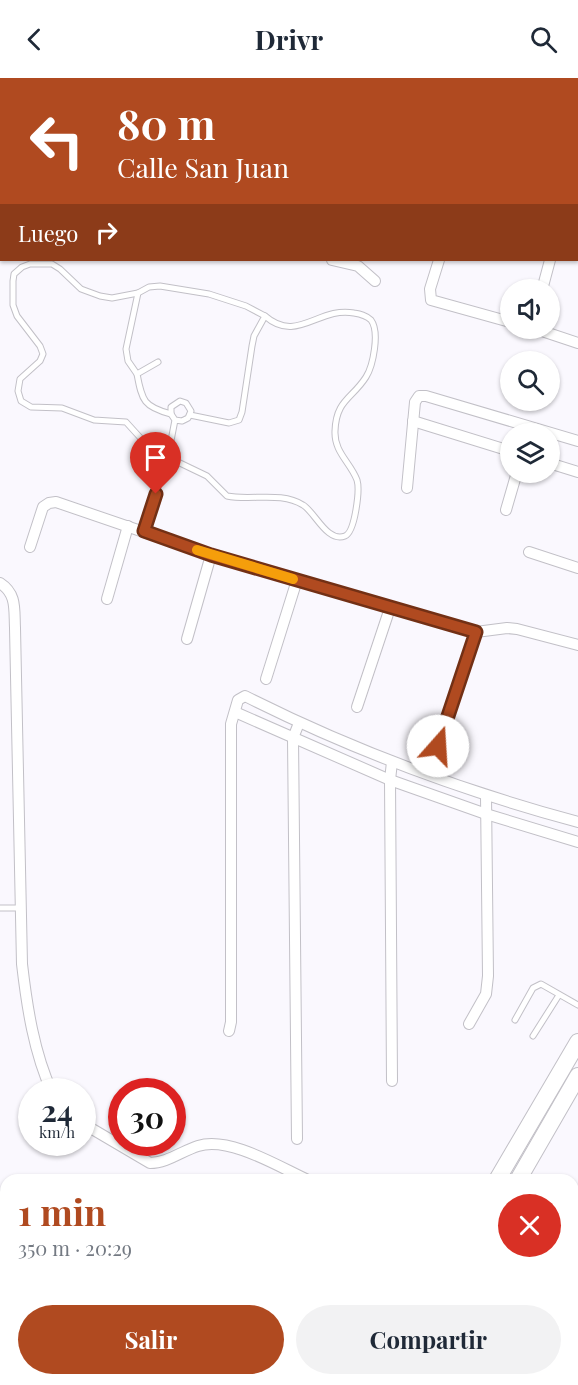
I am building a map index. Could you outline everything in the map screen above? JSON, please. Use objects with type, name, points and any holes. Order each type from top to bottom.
[{"type":"main road","points":[[501,1174],[578,1042]]},
{"type":"main road","points":[[521,1174],[578,1076]]},
{"type":"street","points":[[350,261],[363,269],[375,281]]},
{"type":"street","points":[[439,261],[430,289],[430,297],[435,302],[500,319]]},
{"type":"street","points":[[545,279],[550,261]]},
{"type":"street","points":[[560,337],[578,343]]},
{"type":"street","points":[[407,488],[415,402],[419,396],[426,396],[509,423]]},
{"type":"street","points":[[414,421],[500,448]]},
{"type":"street","points":[[560,437],[578,441]]},
{"type":"street","points":[[560,466],[578,472]]},
{"type":"street","points":[[506,510],[514,483]]},
{"type":"street","points":[[30,546],[43,507],[56,502],[211,555],[476,632],[517,629],[578,645]]},
{"type":"street","points":[[107,599],[128,526]]},
{"type":"street","points":[[529,552],[578,568]]},
{"type":"street","points":[[187,639],[211,555]]},
{"type":"street","points":[[266,679],[297,580]]},
{"type":"street","points":[[0,583],[12,594],[15,628],[22,964],[27,1000],[46,1078]]},
{"type":"street","points":[[357,707],[390,608]]},
{"type":"street","points":[[438,746],[476,632]]},
{"type":"street","points":[[229,1031],[232,1011],[231,724],[238,700],[245,696],[299,723],[392,762],[486,796],[578,822]]},
{"type":"street","points":[[234,712],[390,780],[486,814],[578,842]]},
{"type":"street","points":[[297,1139],[293,738],[299,723]]},
{"type":"street","points":[[392,762],[390,780],[392,1082]]},
{"type":"street","points":[[469,1024],[486,994],[488,976],[486,796]]},
{"type":"street","points":[[96,1131],[150,1163],[165,1160],[198,1146],[221,1144],[242,1150],[295,1174]]},
{"type":"lane","points":[[30,264],[52,264],[60,268],[75,285],[89,293],[112,298],[138,294],[149,287],[159,286],[209,294],[246,306],[277,325],[290,328],[337,312],[363,315],[373,323],[374,351],[369,370],[365,378],[344,401],[335,427],[338,449],[355,476],[358,486],[350,532],[340,537],[332,533],[324,528],[307,508],[297,502],[227,496],[207,476],[146,444],[126,422],[88,418],[62,408],[31,407],[24,404],[19,396],[20,379],[40,361],[43,354],[40,346],[15,311],[13,281],[18,270],[30,264]]},
{"type":"lane","points":[[138,294],[126,349],[128,362],[136,374],[145,402],[154,409],[171,414],[175,420],[168,456],[144,531]]},
{"type":"lane","points":[[190,415],[229,423],[239,420],[254,336],[265,316]]},
{"type":"lane","points":[[136,374],[158,362]]},
{"type":"lane","points":[[171,414],[173,404],[183,401],[191,408],[186,420],[175,420]]},
{"type":"lane","points":[[0,908],[20,909]]},
{"type":"lane","points":[[515,1020],[537,985],[544,985],[578,1005]]},
{"type":"lane","points":[[533,1036],[559,995]]},
{"type":"slow traffic","points":[[197,550],[293,579]]},
{"type":"route","points":[[156,494],[144,531],[211,555],[476,632],[438,746]]}]
